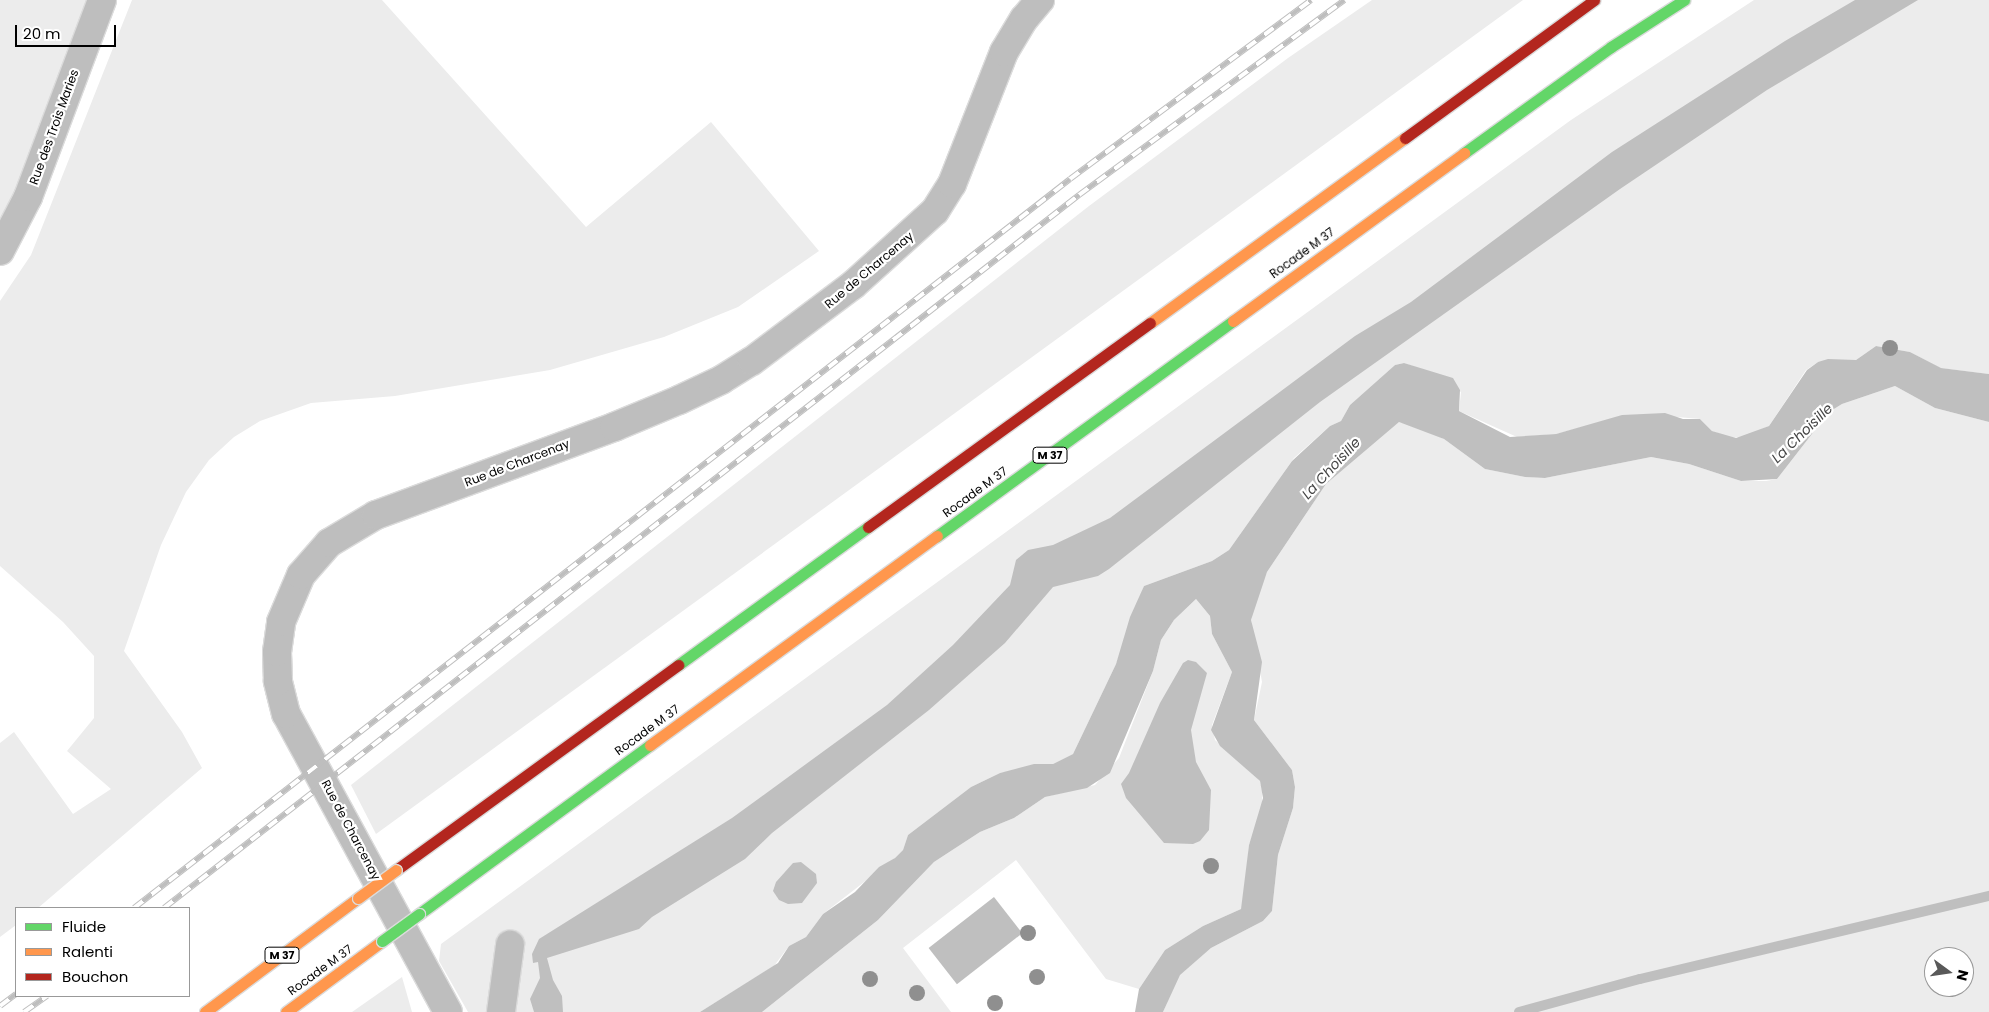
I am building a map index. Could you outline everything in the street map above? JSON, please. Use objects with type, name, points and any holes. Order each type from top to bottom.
[{"type":"highway","name":"M 37","points":[[205,1012],[396,870],[1594,0]]},
{"type":"highway","name":"Rocade M 37","points":[[286,1012],[1398,200],[1611,48],[1684,0]]},
{"type":"street","name":"Rue des Trois Maries","points":[[0,251],[28,198],[102,0]]},
{"type":"street","name":"Rue de Charcenay","points":[[448,1012],[286,714],[278,682],[277,652],[281,622],[301,575],[330,543],[376,516],[622,423],[721,380],[766,351],[853,285],[916,230],[939,204],[964,155],[1004,52],[1024,19],[1040,0]]},
{"type":"street","points":[[501,1012],[510,945]]},
{"type":"shaded area","points":[[0,0],[102,0],[0,251]]},
{"type":"shaded area","points":[[132,0],[382,0],[586,227],[711,122],[819,251],[738,307],[664,337],[550,370],[395,396],[311,403],[260,421],[234,437],[209,460],[186,492],[161,545],[124,651],[182,732],[202,768],[39,907],[15,907],[15,926],[0,937],[0,743],[14,732],[73,814],[111,789],[67,751],[94,718],[94,656],[63,622],[0,566],[0,301],[31,255]]},
{"type":"shaded area","points":[[1372,0],[1523,0],[376,834],[351,785],[1089,206],[1288,58]]},
{"type":"shaded area","points":[[1754,0],[1989,0],[1989,374],[1940,368],[1910,352],[1876,346],[1856,360],[1818,362],[1806,370],[1769,426],[1745,436],[1732,438],[1712,431],[1700,419],[1677,417],[1609,420],[1556,434],[1517,437],[1459,411],[1461,392],[1424,370],[1404,363],[1395,365],[1350,405],[1341,421],[1330,426],[1294,458],[1229,550],[1212,561],[1144,586],[1116,664],[1073,754],[1053,764],[1000,773],[971,787],[908,835],[903,850],[895,858],[823,914],[806,937],[789,946],[774,966],[700,1012],[468,1012],[439,961],[441,944],[1571,120]]},
{"type":"shaded area","points":[[1895,386],[1935,408],[1989,422],[1989,1012],[1163,1012],[1179,975],[1211,948],[1263,921],[1272,911],[1278,855],[1293,808],[1295,787],[1292,770],[1254,720],[1262,682],[1251,620],[1255,602],[1267,572],[1326,484],[1387,430],[1399,422],[1416,426],[1444,439],[1485,469],[1525,477],[1545,478],[1651,457],[1689,464],[1741,481],[1766,481],[1777,479],[1829,412],[1842,404]]},
{"type":"shaded area","points":[[1196,599],[1210,616],[1212,634],[1232,672],[1212,725],[1215,740],[1260,781],[1262,790],[1262,808],[1249,845],[1245,898],[1241,909],[1203,926],[1165,950],[1139,989],[1106,979],[1016,860],[903,948],[951,1012],[762,1012],[878,920],[934,862],[980,832],[1014,818],[1045,797],[1095,785],[1119,758],[1153,671],[1161,640],[1174,620]]},
{"type":"shaded area","points":[[402,977],[412,1012],[352,1012]]},
{"type":"water","points":[[1855,0],[1918,0],[1767,90],[1620,189],[1320,402],[1109,569],[1098,576],[1053,587],[1005,643],[929,710],[772,833],[745,859],[652,917],[639,929],[547,958],[553,980],[562,996],[563,1012],[534,1012],[530,999],[540,978],[538,962],[533,963],[532,954],[539,939],[732,818],[887,705],[953,645],[1010,585],[1016,560],[1028,550],[1053,545],[1110,518],[1355,336],[1411,302],[1612,152],[1785,41]]},
{"type":"water","name":"La Choisille","points":[[1876,346],[1910,352],[1941,368],[1989,374],[1989,422],[1935,408],[1895,386],[1842,404],[1829,412],[1777,479],[1741,481],[1689,464],[1651,457],[1545,478],[1525,477],[1485,469],[1444,439],[1399,422],[1326,484],[1267,572],[1251,620],[1262,662],[1254,720],[1292,770],[1295,787],[1293,808],[1278,855],[1272,911],[1263,921],[1211,948],[1180,975],[1163,1012],[1135,1012],[1139,989],[1165,950],[1203,926],[1241,909],[1249,845],[1263,798],[1260,781],[1220,746],[1211,730],[1232,672],[1212,634],[1210,616],[1196,599],[1174,620],[1161,640],[1153,671],[1110,773],[1087,788],[1045,797],[1014,818],[980,832],[934,862],[878,920],[762,1012],[700,1012],[778,963],[789,946],[806,937],[823,914],[855,892],[879,867],[895,858],[903,850],[908,835],[971,787],[1000,773],[1034,764],[1053,764],[1073,754],[1116,664],[1130,617],[1144,586],[1212,561],[1229,550],[1292,461],[1330,426],[1341,421],[1350,405],[1395,365],[1404,363],[1453,378],[1460,390],[1459,411],[1510,437],[1556,434],[1622,415],[1665,413],[1683,419],[1700,419],[1712,431],[1736,438],[1769,426],[1807,370],[1818,362],[1828,359],[1856,360]]},
{"type":"water","points":[[1188,660],[1196,662],[1207,673],[1191,730],[1196,762],[1211,790],[1209,830],[1200,841],[1193,844],[1164,843],[1126,798],[1121,784],[1129,773],[1160,703],[1183,663]]},
{"type":"water","points":[[801,862],[816,874],[817,883],[802,903],[788,904],[779,900],[773,891],[776,882],[793,863]]},
{"type":"water","points":[[994,897],[1022,933],[957,984],[929,948]]},
{"type":"waterway","points":[[1519,1012],[1640,979],[1989,896]]},
{"type":"railway","points":[[135,907],[1070,179],[1311,0]]},
{"type":"railway","points":[[165,907],[1079,195],[1344,0]]},
{"type":"railway","points":[[0,1006],[15,995]]},
{"type":"railway","points":[[24,1012],[46,997]]},
{"type":"traffic: fast","points":[[1464,153],[1611,47],[1684,0]]},
{"type":"traffic: fast","points":[[937,536],[1233,321]]},
{"type":"traffic: fast","points":[[678,665],[868,527]]},
{"type":"traffic: fast","points":[[419,914],[650,745]]},
{"type":"traffic: fast","points":[[382,941],[419,914]]},
{"type":"traffic: slow","points":[[1150,323],[1405,138]]},
{"type":"traffic: slow","points":[[1233,321],[1464,153]]},
{"type":"traffic: slow","points":[[650,745],[937,536]]},
{"type":"traffic: slow","points":[[358,898],[396,870]]},
{"type":"traffic: slow","points":[[205,1012],[358,898]]},
{"type":"traffic: slow","points":[[286,1012],[382,941]]},
{"type":"traffic: jam","points":[[1405,138],[1594,0]]},
{"type":"traffic: jam","points":[[868,527],[1150,323]]},
{"type":"traffic: jam","points":[[396,870],[678,665]]}]
